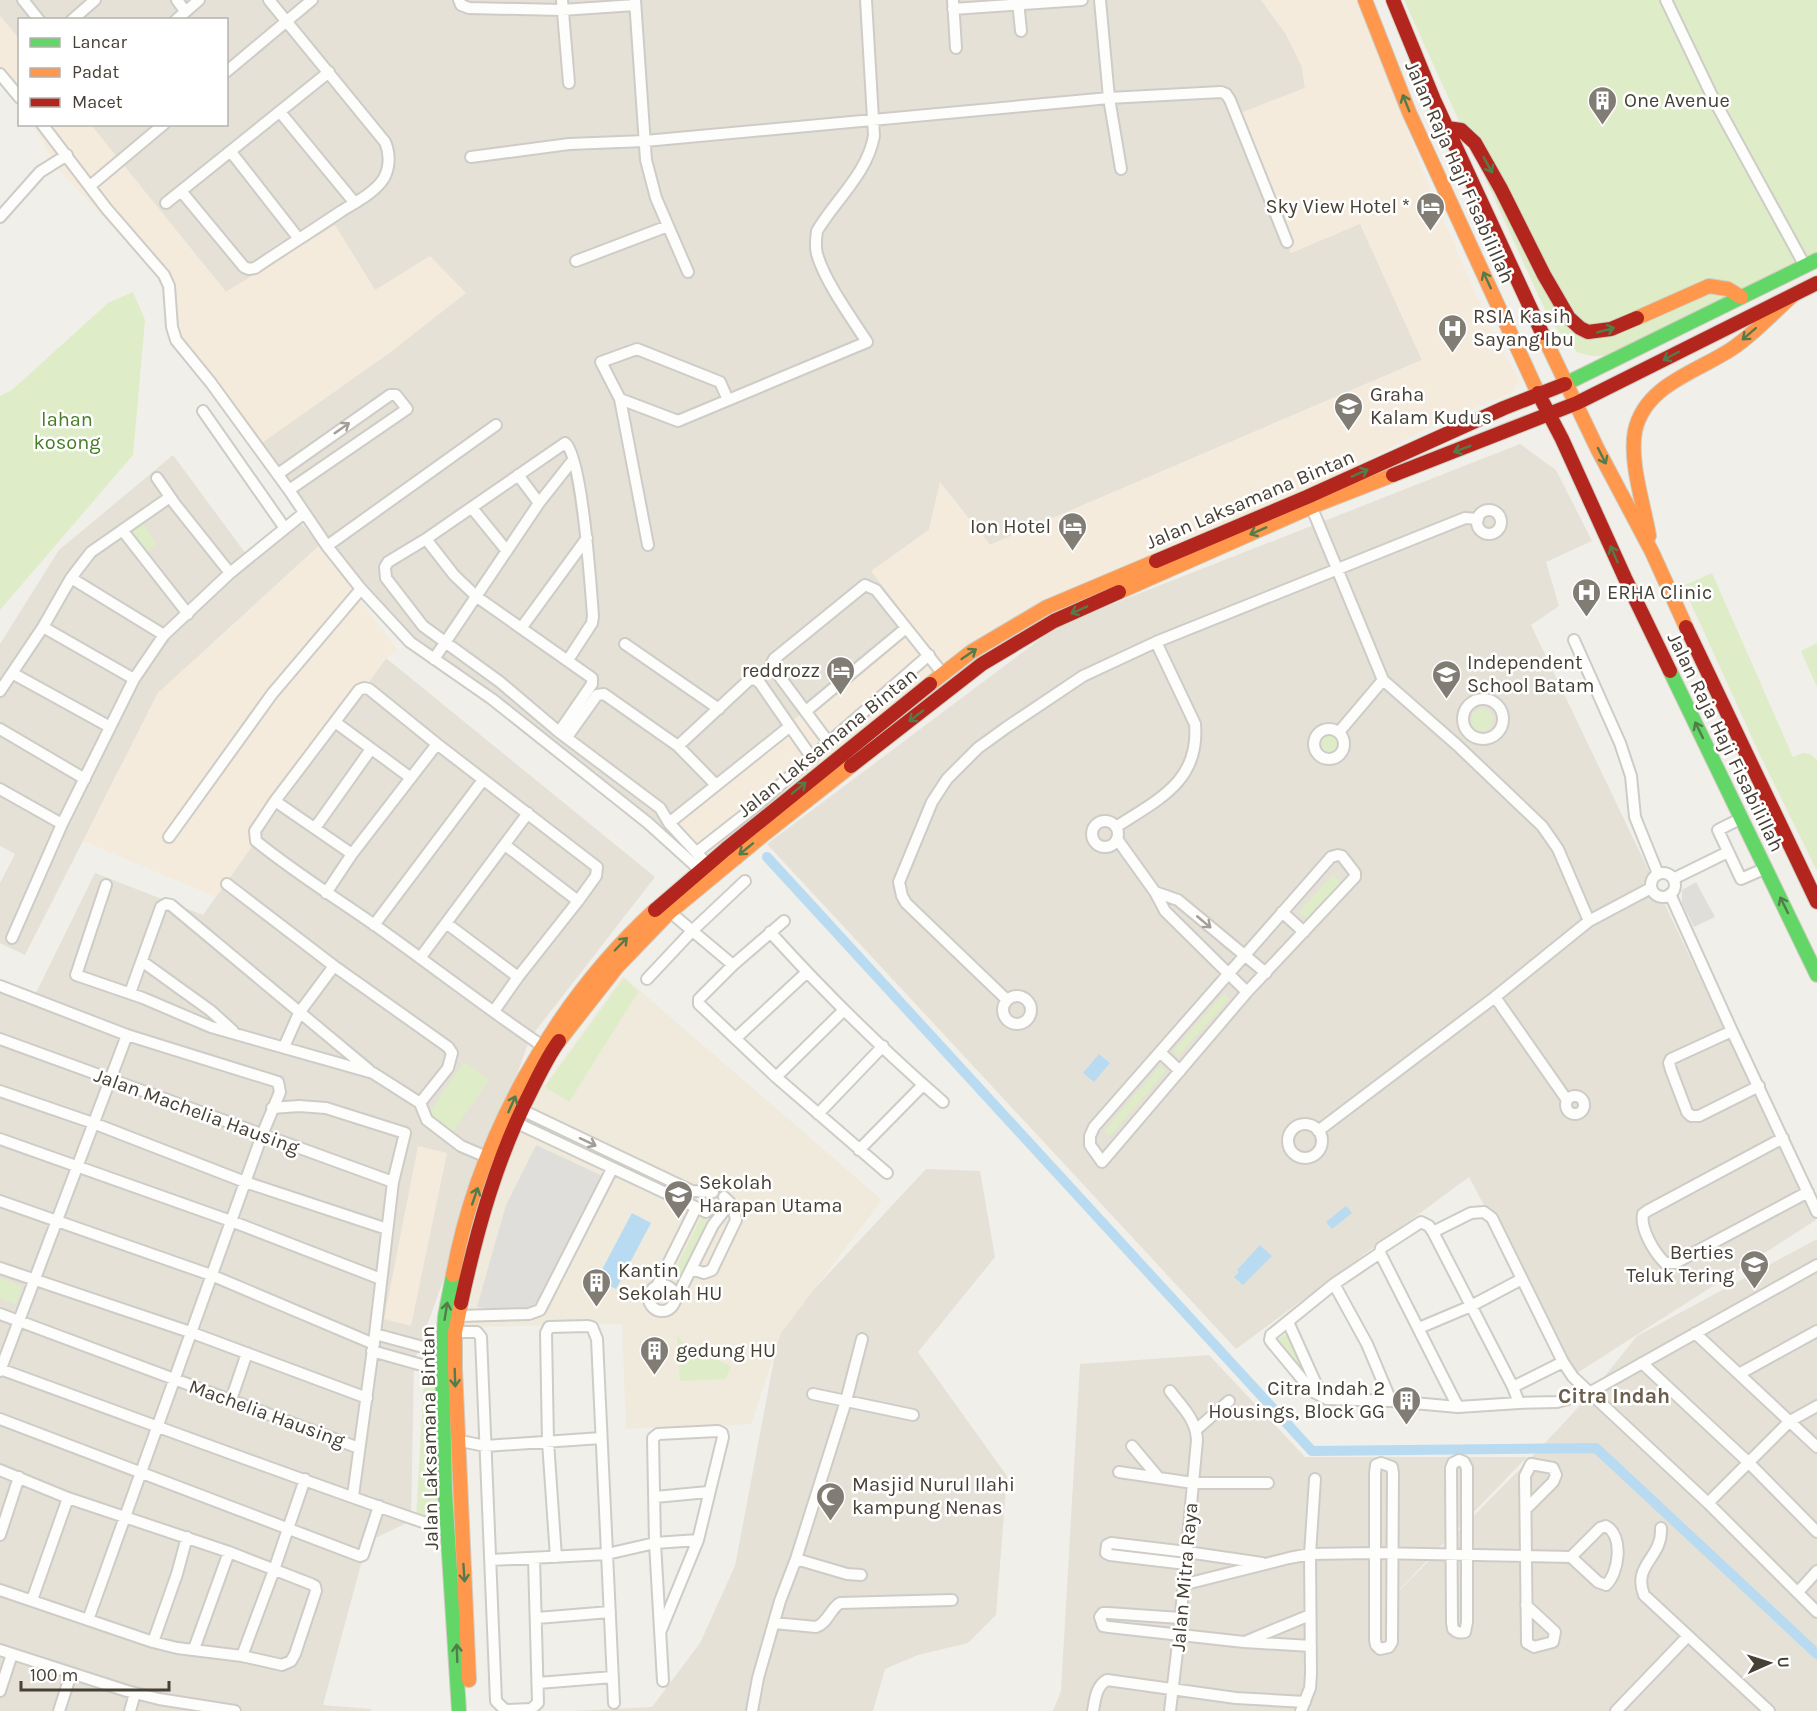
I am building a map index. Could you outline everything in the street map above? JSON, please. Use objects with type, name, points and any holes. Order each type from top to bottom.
[{"type":"main road","name":"Jalan Raja Haji Fisabilillah","points":[[1365,0],[1409,112],[1548,414],[1742,818],[1813,956],[1817,975]]},
{"type":"main road","name":"Jalan Raja Haji Fisabilillah","points":[[1393,0],[1447,128],[1526,300],[1598,450],[1652,552],[1714,689],[1817,902]]},
{"type":"main road","points":[[1447,128],[1461,130],[1475,143],[1544,275],[1569,318],[1581,328],[1588,332],[1611,329],[1709,286],[1728,289],[1741,297]]},
{"type":"main road","name":"Jalan Laksamana Bintan","points":[[470,1711],[468,1622],[456,1440],[455,1332],[468,1236],[547,1058],[617,967],[670,912],[762,836],[995,655],[1054,621],[1540,393],[1567,383],[1811,263]]},
{"type":"main road","name":"Jalan Laksamana Bintan","points":[[459,1711],[446,1498],[443,1371],[445,1319],[489,1158],[526,1072],[541,1045],[572,1000],[601,964],[654,910],[762,810],[970,653],[1047,607],[1309,502],[1516,428],[1576,403],[1817,283]]},
{"type":"main road","points":[[1652,552],[1635,454],[1635,432],[1640,416],[1649,400],[1673,381],[1733,348],[1792,296]]},
{"type":"street","points":[[23,0],[37,18]]},
{"type":"street","points":[[74,18],[95,0]]},
{"type":"street","points":[[177,0],[185,11]]},
{"type":"street","points":[[178,18],[199,0]]},
{"type":"street","points":[[181,191],[244,267],[249,269],[255,268],[371,191],[383,179],[388,165],[388,150],[378,131],[270,0]]},
{"type":"street","points":[[228,70],[312,0]]},
{"type":"street","points":[[459,0],[465,8],[635,2],[646,160],[650,178],[688,272]]},
{"type":"street","points":[[620,399],[678,421],[867,342],[823,270],[816,254],[815,242],[817,231],[860,173],[872,148],[874,136],[866,0]]},
{"type":"street","points":[[956,48],[953,4],[1082,0]]},
{"type":"street","points":[[1100,0],[1109,98],[1121,169]]},
{"type":"street","points":[[1666,0],[1713,98],[1811,263]]},
{"type":"street","points":[[1018,3],[1021,31]]},
{"type":"street","points":[[562,5],[569,83]]},
{"type":"street","points":[[166,202],[329,72]]},
{"type":"street","points":[[0,74],[18,96]]},
{"type":"street","points":[[471,157],[568,144],[645,141],[1109,98],[1221,92],[1226,94],[1287,242]]},
{"type":"street","points":[[280,112],[354,202]]},
{"type":"street","points":[[44,126],[106,208],[164,275],[169,286],[172,327],[176,340],[211,383],[278,474],[327,546],[361,589],[410,642],[492,699],[703,867]]},
{"type":"street","points":[[90,186],[162,126]]},
{"type":"street","points":[[231,152],[299,239]]},
{"type":"street","points":[[0,217],[40,172],[67,155]]},
{"type":"street","points":[[576,261],[668,226]]},
{"type":"street","points":[[648,545],[620,399],[601,362],[637,349],[720,382],[728,400]]},
{"type":"street","points":[[278,474],[390,395],[396,395],[401,400],[407,409],[289,490]]},
{"type":"street","points":[[203,411],[284,527]]},
{"type":"street","points":[[327,546],[496,425]]},
{"type":"street","points":[[568,660],[592,623],[587,538],[573,460],[569,446],[563,443],[472,508],[388,562],[385,567],[386,578],[416,618],[445,643],[500,682],[563,734],[660,808],[669,823],[697,852],[703,867]]},
{"type":"street","points":[[319,444],[332,460]]},
{"type":"street","points":[[434,659],[539,503],[573,460]]},
{"type":"street","points":[[518,475],[539,503]]},
{"type":"street","points":[[157,478],[230,573]]},
{"type":"street","points":[[0,691],[43,627],[71,578],[91,552],[170,496]]},
{"type":"street","points":[[1309,502],[1383,680],[1457,745],[1542,826],[1558,849],[1589,921]]},
{"type":"street","points":[[472,508],[507,551]]},
{"type":"street","points":[[12,938],[62,824],[134,679],[164,635],[230,573],[304,513]]},
{"type":"street","points":[[1007,1000],[906,903],[902,896],[899,882],[903,869],[932,802],[947,779],[978,748],[1083,676],[1156,642],[1465,518],[1478,519]]},
{"type":"street","points":[[123,531],[188,614]]},
{"type":"street","points":[[522,627],[587,538]]},
{"type":"street","points":[[426,539],[454,575],[477,597],[592,678],[593,682],[563,734]]},
{"type":"street","points":[[71,578],[164,635]]},
{"type":"street","points":[[829,743],[771,666],[774,659],[865,585],[876,590],[943,674]]},
{"type":"street","points":[[169,837],[272,694],[361,589]]},
{"type":"street","points":[[43,627],[134,679]]},
{"type":"street","points":[[806,711],[906,628]]},
{"type":"street","points":[[1574,640],[1620,743],[1631,776],[1635,817],[1658,874]]},
{"type":"street","points":[[1116,827],[1177,786],[1184,774],[1196,737],[1195,724],[1156,642]]},
{"type":"street","points":[[625,644],[719,709]]},
{"type":"street","points":[[697,852],[762,810],[812,758],[929,655]]},
{"type":"street","points":[[12,673],[110,727]]},
{"type":"street","points":[[678,746],[749,680],[754,679],[760,683],[812,758]]},
{"type":"street","points":[[1338,732],[1383,680]]},
{"type":"street","points":[[494,1011],[578,901],[598,872],[597,867],[369,689],[359,690],[275,801],[255,831],[256,841],[541,1045]]},
{"type":"street","points":[[563,734],[601,693],[678,746],[716,785]]},
{"type":"street","points":[[335,722],[411,778]]},
{"type":"street","points":[[669,823],[789,727]]},
{"type":"street","points":[[0,729],[85,779]]},
{"type":"street","points":[[1457,745],[1469,734]]},
{"type":"street","points":[[326,893],[352,854],[437,744]]},
{"type":"street","points":[[315,828],[371,749]]},
{"type":"street","points":[[374,925],[483,780]]},
{"type":"street","points":[[0,789],[62,824]]},
{"type":"street","points":[[275,801],[352,854]]},
{"type":"street","points":[[420,958],[528,813]]},
{"type":"street","points":[[1742,818],[1718,830],[1741,879],[1766,867]]},
{"type":"street","points":[[1117,839],[1111,845],[1103,846],[1096,843],[1092,835],[1094,827],[1101,821],[1110,822],[1116,827],[1117,839],[1155,892],[1165,911],[1247,992]]},
{"type":"street","points":[[505,845],[578,901]]},
{"type":"street","points":[[1673,879],[1728,852]]},
{"type":"street","points":[[1342,856],[1356,873],[1355,877],[1247,992],[1102,1162],[1090,1145],[1090,1136],[1094,1127],[1244,955],[1331,857],[1342,856]]},
{"type":"street","points":[[1658,874],[1667,874],[1673,879],[1674,887],[1670,894],[1659,896],[1651,888],[1652,881],[1658,874]]},
{"type":"street","points":[[647,980],[693,930],[745,881]]},
{"type":"street","points":[[227,884],[334,966],[444,1043],[452,1053],[448,1068],[420,1103]]},
{"type":"street","points":[[106,885],[76,975],[130,993],[211,1027],[373,1073]]},
{"type":"street","points":[[1318,1131],[1495,998],[1589,921],[1651,888]]},
{"type":"street","points":[[1155,892],[1178,900],[1266,973]]},
{"type":"street","points":[[1670,894],[1817,1212]]},
{"type":"street","points":[[130,993],[161,907],[166,904],[171,905],[373,1073],[420,1103],[427,1120],[461,1146],[489,1158]]},
{"type":"street","points":[[670,912],[734,964]]},
{"type":"street","points":[[1282,912],[1304,932]]},
{"type":"street","points":[[783,921],[734,964],[699,999],[698,1003],[776,1077],[886,1173]]},
{"type":"street","points":[[446,923],[518,977]]},
{"type":"street","points":[[770,932],[806,973],[943,1102]]},
{"type":"street","points":[[143,962],[211,1011],[234,1032]]},
{"type":"street","points":[[284,1047],[299,1013],[334,966]]},
{"type":"street","points":[[736,1038],[806,973]]},
{"type":"street","points":[[0,986],[127,1035],[0,1370],[449,1531]]},
{"type":"street","points":[[1495,998],[1568,1100]]},
{"type":"street","points":[[776,1077],[844,1010]]},
{"type":"street","points":[[1732,1031],[1671,1059],[1669,1063],[1671,1070],[1687,1112],[1691,1116],[1699,1116],[1759,1086]]},
{"type":"street","name":"Machelia Hausing","points":[[88,1620],[190,1332],[272,1108],[280,1092],[278,1082],[127,1035]]},
{"type":"street","name":"Jalan Machelia Hausing","points":[[0,1039],[393,1182]]},
{"type":"street","points":[[818,1114],[883,1046]]},
{"type":"street","points":[[1160,1052],[1180,1071]]},
{"type":"street","points":[[859,1150],[923,1085]]},
{"type":"street","points":[[0,1091],[93,1123],[245,1182],[387,1229]]},
{"type":"street","name":"Jalan Machelia Hausing","points":[[272,1108],[320,1107],[405,1133],[393,1182],[381,1279]]},
{"type":"street","points":[[519,1117],[612,1169],[716,1216],[723,1212]]},
{"type":"street","points":[[519,1117],[692,1191],[718,1195],[733,1206],[736,1220],[712,1270],[700,1273],[691,1269]]},
{"type":"street","points":[[1783,1138],[1647,1211],[1643,1214],[1643,1225],[1659,1258],[1665,1263],[1675,1263],[1808,1192]]},
{"type":"street","points":[[0,1139],[231,1221],[381,1279]]},
{"type":"street","points":[[458,1316],[529,1314],[540,1310],[612,1169]]},
{"type":"street","points":[[718,1195],[726,1205],[713,1225],[674,1303],[665,1311],[653,1308],[649,1296],[701,1210],[704,1198],[718,1195]]},
{"type":"street","points":[[0,1201],[211,1275],[443,1371]]},
{"type":"street","points":[[1433,1232],[1472,1213],[1484,1212],[1492,1218],[1563,1362],[1573,1377],[1708,1503],[1817,1612]]},
{"type":"street","points":[[1458,1407],[1380,1253],[1380,1248],[1421,1222],[1429,1226],[1433,1232],[1519,1402]]},
{"type":"street","points":[[1380,1253],[1334,1284],[1271,1335],[1270,1340],[1312,1391],[1322,1397],[1337,1400],[1391,1401],[1458,1407],[1519,1402],[1557,1402],[1589,1393],[1817,1265]]},
{"type":"street","points":[[0,1268],[190,1332],[367,1398]]},
{"type":"street","name":"Machelia Hausing","points":[[353,1496],[381,1279]]},
{"type":"street","points":[[1419,1328],[1471,1306],[1521,1279]]},
{"type":"street","points":[[1334,1284],[1367,1344],[1391,1401]]},
{"type":"street","points":[[657,1286],[669,1288],[674,1294],[674,1303]]},
{"type":"street","name":"Machelia Hausing","points":[[0,1314],[359,1448]]},
{"type":"street","points":[[1288,1322],[1322,1397]]},
{"type":"street","points":[[556,1557],[548,1442],[546,1330],[555,1327],[588,1326],[596,1332],[614,1703]]},
{"type":"street","points":[[1739,1374],[1817,1331]]},
{"type":"street","points":[[455,1332],[477,1332],[481,1337],[496,1701],[505,1710],[531,1709],[538,1703],[534,1558]]},
{"type":"street","points":[[1695,1333],[1817,1447]]},
{"type":"street","points":[[752,1711],[758,1678],[780,1601],[796,1559],[846,1401],[862,1339]]},
{"type":"street","points":[[374,1343],[443,1350]]},
{"type":"street","points":[[231,1400],[247,1353]]},
{"type":"street","points":[[1513,1387],[1563,1362]]},
{"type":"street","points":[[1642,1363],[1748,1462],[1817,1532]]},
{"type":"street","points":[[1119,1473],[1193,1483],[1197,1429],[1190,1415],[1170,1391]]},
{"type":"street","points":[[813,1394],[913,1415]]},
{"type":"street","points":[[1197,1429],[1229,1401]]},
{"type":"street","points":[[1708,1503],[1790,1421],[1817,1406]]},
{"type":"street","points":[[0,1419],[362,1555],[380,1506]]},
{"type":"street","points":[[661,1629],[698,1540],[723,1437],[718,1431],[655,1434],[653,1441],[655,1543],[663,1681]]},
{"type":"street","points":[[456,1440],[484,1446],[601,1438]]},
{"type":"street","points":[[1132,1446],[1158,1477]]},
{"type":"street","points":[[1459,1460],[1464,1462],[1467,1468],[1467,1555],[1467,1628],[1461,1633],[1453,1629],[1451,1468],[1453,1463],[1459,1460]]},
{"type":"street","points":[[1381,1463],[1392,1467],[1394,1473],[1393,1553],[1392,1641],[1389,1647],[1380,1649],[1375,1640],[1375,1473],[1376,1465],[1381,1463]]},
{"type":"street","points":[[0,1470],[68,1498],[187,1537],[315,1586],[316,1595],[295,1654],[291,1661],[282,1665],[242,1656],[177,1648],[153,1642],[0,1590]]},
{"type":"street","points":[[0,1535],[19,1477]]},
{"type":"street","points":[[242,1656],[305,1479]]},
{"type":"street","points":[[1093,1711],[1097,1690],[1107,1680],[1303,1706],[1310,1688],[1310,1554],[1315,1479]]},
{"type":"street","name":"Jalan Mitra Raya","points":[[1170,1711],[1193,1483],[1268,1483]]},
{"type":"street","points":[[655,1497],[708,1492]]},
{"type":"street","points":[[32,1600],[68,1498]]},
{"type":"street","points":[[1526,1509],[1526,1605]]},
{"type":"street","points":[[1182,1586],[1310,1554],[1375,1553],[1571,1557],[1598,1582],[1606,1585],[1615,1576],[1618,1558],[1615,1539],[1610,1528],[1606,1526],[1600,1528],[1571,1557]]},
{"type":"street","points":[[1661,1528],[1662,1538],[1658,1550],[1646,1563],[1639,1584],[1644,1594],[1769,1711]]},
{"type":"street","points":[[153,1642],[177,1574],[187,1537]]},
{"type":"street","points":[[491,1560],[607,1554],[655,1543],[698,1540]]},
{"type":"street","points":[[1185,1564],[1110,1555],[1105,1548],[1111,1543],[1268,1564]]},
{"type":"street","points":[[194,1649],[229,1552]]},
{"type":"street","points":[[796,1559],[847,1574],[861,1575]]},
{"type":"street","points":[[1798,1592],[1817,1571]]},
{"type":"street","points":[[774,1623],[816,1627],[821,1625],[835,1606],[840,1603],[952,1600]]},
{"type":"street","points":[[537,1618],[610,1612]]},
{"type":"street","points":[[1180,1618],[1108,1612],[1103,1613],[1100,1617],[1103,1626],[1109,1627],[1244,1642],[1311,1646]]},
{"type":"street","points":[[1244,1642],[1310,1615]]},
{"type":"street","points":[[1616,1711],[1687,1636]]},
{"type":"street","points":[[0,1650],[135,1693],[235,1711]]},
{"type":"street","points":[[0,1690],[12,1654]]},
{"type":"street","points":[[59,1711],[71,1674]]},
{"type":"street","points":[[538,1683],[613,1677]]},
{"type":"street","points":[[130,1711],[135,1693]]},
{"type":"street","points":[[1234,1711],[1236,1698]]},
{"type":"street","points":[[159,1699],[164,1711]]},
{"type":"shaded area","points":[[0,0],[1261,0],[1286,34],[1302,67],[1305,88],[1239,114],[1291,253],[1360,223],[1422,360],[990,545],[940,483],[929,530],[872,571],[911,623],[661,830],[406,637],[329,545],[256,447],[389,353],[465,293],[375,290],[335,226],[226,292],[92,126],[228,126],[228,18],[18,18],[18,38],[0,16]]},
{"type":"shaded area","points":[[1261,0],[1363,0],[1400,111],[1431,192],[1497,342],[1519,380],[1513,392],[1437,423],[1239,528],[1004,635],[701,874],[661,830],[911,623],[871,571],[929,530],[940,482],[990,545],[1422,360],[1360,224],[1291,253],[1238,114],[1305,88],[1302,67],[1286,34]]},
{"type":"shaded area","points":[[0,16],[18,38],[18,104],[0,85]]},
{"type":"shaded area","points":[[34,126],[92,126],[226,292],[335,225],[375,290],[430,256],[466,293],[389,353],[256,447],[177,336],[171,291],[55,165]]},
{"type":"shaded area","points":[[1520,444],[1556,470],[1592,541],[1546,562],[1559,606],[1531,625],[1816,1220],[1574,1375],[1469,1177],[1236,1349],[767,844],[1059,625]]},
{"type":"shaded area","points":[[173,455],[249,558],[299,521],[320,545],[158,693],[25,955],[0,943],[0,883],[15,854],[0,846],[0,644],[59,550]]},
{"type":"shaded area","points":[[320,545],[398,651],[386,658],[216,897],[83,841],[158,693]]},
{"type":"shaded area","points":[[386,658],[655,877],[530,1038],[414,1362],[411,1521],[367,1542],[323,1705],[371,1709],[371,1711],[0,1711],[0,987],[33,999],[95,873],[203,915]]},
{"type":"shaded area","points":[[1696,882],[1715,917],[1694,927],[1682,903],[1682,890]]},
{"type":"shaded area","name":"Sekolah Harapan Utama","points":[[623,976],[882,1200],[781,1333],[751,1424],[626,1429],[622,1324],[465,1327],[484,1240],[512,1151],[541,1090]]},
{"type":"shaded area","points":[[536,1145],[607,1178],[542,1315],[477,1307],[506,1205]]},
{"type":"shaded area","points":[[418,1146],[447,1153],[411,1326],[384,1319]]},
{"type":"shaded area","points":[[926,1169],[980,1171],[995,1257],[918,1352],[1007,1476],[996,1615],[968,1643],[918,1655],[885,1669],[873,1711],[573,1711],[652,1707],[700,1643],[735,1566],[779,1333],[805,1299]]},
{"type":"shaded area","points":[[1817,1239],[1817,1711],[1053,1711],[1061,1691],[1080,1364],[1209,1355],[1305,1457],[1527,1457],[1367,1623],[1528,1461],[1588,1397],[1637,1336]]},
{"type":"green space","name":"One Avenue","points":[[1404,0],[1817,0],[1817,257],[1633,355],[1591,356],[1577,352],[1550,321]]},
{"type":"green space","name":"lahan kosong","points":[[133,292],[145,320],[133,455],[0,610],[0,396],[12,390],[108,303]]},
{"type":"green space","points":[[142,523],[157,544],[145,554],[129,533]]},
{"type":"green space","points":[[1712,573],[1793,757],[1803,753],[1810,754],[1817,760],[1817,871],[1759,753],[1683,586]]},
{"type":"green space","points":[[1817,643],[1817,687],[1801,651]]},
{"type":"green space","points":[[1482,709],[1490,712],[1493,720],[1490,728],[1482,731],[1474,728],[1471,720],[1474,712]]},
{"type":"green space","points":[[1329,733],[1337,736],[1340,744],[1337,752],[1329,755],[1321,752],[1318,744],[1321,736]]},
{"type":"green space","points":[[1333,875],[1342,884],[1309,921],[1299,912]]},
{"type":"green space","points":[[624,978],[638,992],[569,1102],[545,1087]]},
{"type":"green space","points":[[1224,994],[1229,999],[1178,1056],[1173,1051]]},
{"type":"green space","points":[[464,1062],[489,1080],[452,1133],[429,1113]]},
{"type":"green space","points":[[1160,1066],[1166,1071],[1110,1136],[1104,1131]]},
{"type":"green space","points":[[701,1218],[708,1221],[680,1276],[677,1276],[674,1272]]},
{"type":"green space","points":[[0,1278],[22,1286],[16,1304],[0,1298]]},
{"type":"green space","points":[[1288,1332],[1313,1390],[1274,1342]]},
{"type":"green space","points":[[677,1335],[691,1354],[694,1348],[731,1367],[725,1379],[680,1381]]},
{"type":"green space","points":[[424,1378],[447,1381],[454,1530],[416,1520]]},
{"type":"water","points":[[1099,1054],[1110,1063],[1094,1082],[1083,1073]]},
{"type":"water","points":[[1346,1206],[1352,1213],[1332,1229],[1326,1222]]},
{"type":"water","points":[[632,1213],[651,1223],[616,1289],[597,1279]]},
{"type":"water","points":[[1260,1245],[1272,1256],[1243,1285],[1234,1277],[1239,1272],[1237,1270]]},
{"type":"waterway","points":[[767,857],[1312,1451],[1596,1448],[1817,1654]]},
{"type":"traffic: fast","points":[[1565,384],[1817,260]]},
{"type":"traffic: fast","points":[[1670,671],[1817,975]]},
{"type":"traffic: fast","points":[[453,1275],[445,1316],[442,1362],[445,1492],[459,1711]]},
{"type":"traffic: slow","points":[[1365,0],[1409,112],[1538,393]]},
{"type":"traffic: slow","points":[[1637,318],[1709,286],[1728,289],[1741,297]]},
{"type":"traffic: slow","points":[[1649,536],[1634,456],[1635,431],[1641,415],[1661,390],[1733,348],[1792,296]]},
{"type":"traffic: slow","points":[[1542,333],[1598,450],[1652,552],[1686,627]]},
{"type":"traffic: slow","points":[[1119,592],[1311,507],[1393,475]]},
{"type":"traffic: slow","points":[[930,684],[971,652],[1047,607],[1156,561]]},
{"type":"traffic: slow","points":[[559,1041],[617,967],[670,912],[851,766]]},
{"type":"traffic: slow","points":[[453,1275],[465,1224],[481,1174],[501,1125],[525,1077],[553,1031],[584,988],[618,947],[655,910]]},
{"type":"traffic: slow","points":[[461,1303],[455,1332],[455,1369],[469,1680]]},
{"type":"traffic: jam","points":[[1393,0],[1434,100],[1542,333]]},
{"type":"traffic: jam","points":[[1447,128],[1461,130],[1475,143],[1569,318],[1588,332],[1611,329],[1637,318]]},
{"type":"traffic: jam","points":[[1393,475],[1577,403],[1817,283]]},
{"type":"traffic: jam","points":[[1156,561],[1307,497],[1504,408],[1565,384]]},
{"type":"traffic: jam","points":[[1538,393],[1562,439],[1670,671]]},
{"type":"traffic: jam","points":[[851,766],[982,664],[1054,621],[1119,592]]},
{"type":"traffic: jam","points":[[1686,627],[1817,902]]},
{"type":"traffic: jam","points":[[655,910],[726,849],[930,684]]},
{"type":"traffic: jam","points":[[461,1303],[481,1221],[498,1167],[544,1065],[559,1041]]},
{"type":"place","name":"One Avenue","points":[[1603,126]]},
{"type":"place","name":"Sky View Hotel *","points":[[1431,232]]},
{"type":"place","name":"RSIA Kasih Sayang Ibu","points":[[1452,354]]},
{"type":"place","name":"Graha Kalam Kudus","points":[[1349,432]]},
{"type":"place","name":"Ion Hotel","points":[[1072,552]]},
{"type":"place","name":"ERHA Clinic","points":[[1586,618]]},
{"type":"place","name":"reddrozz","points":[[841,696]]},
{"type":"place","name":"Independent School Batam","points":[[1446,700]]},
{"type":"place","name":"Sekolah Harapan Utama","points":[[678,1220]]},
{"type":"place","name":"Berties Teluk Tering","points":[[1755,1290]]},
{"type":"place","name":"Kantin Sekolah HU","points":[[597,1308]]},
{"type":"place","name":"gedung HU","points":[[655,1376]]},
{"type":"place","name":"Citra Indah 2 Housings, Block GG","points":[[1406,1426]]},
{"type":"place","name":"Masjid Nurul Ilahi kampung Nenas","points":[[831,1522]]},
{"type":"district","name":"Citra Indah","points":[[1614,1396]]}]
